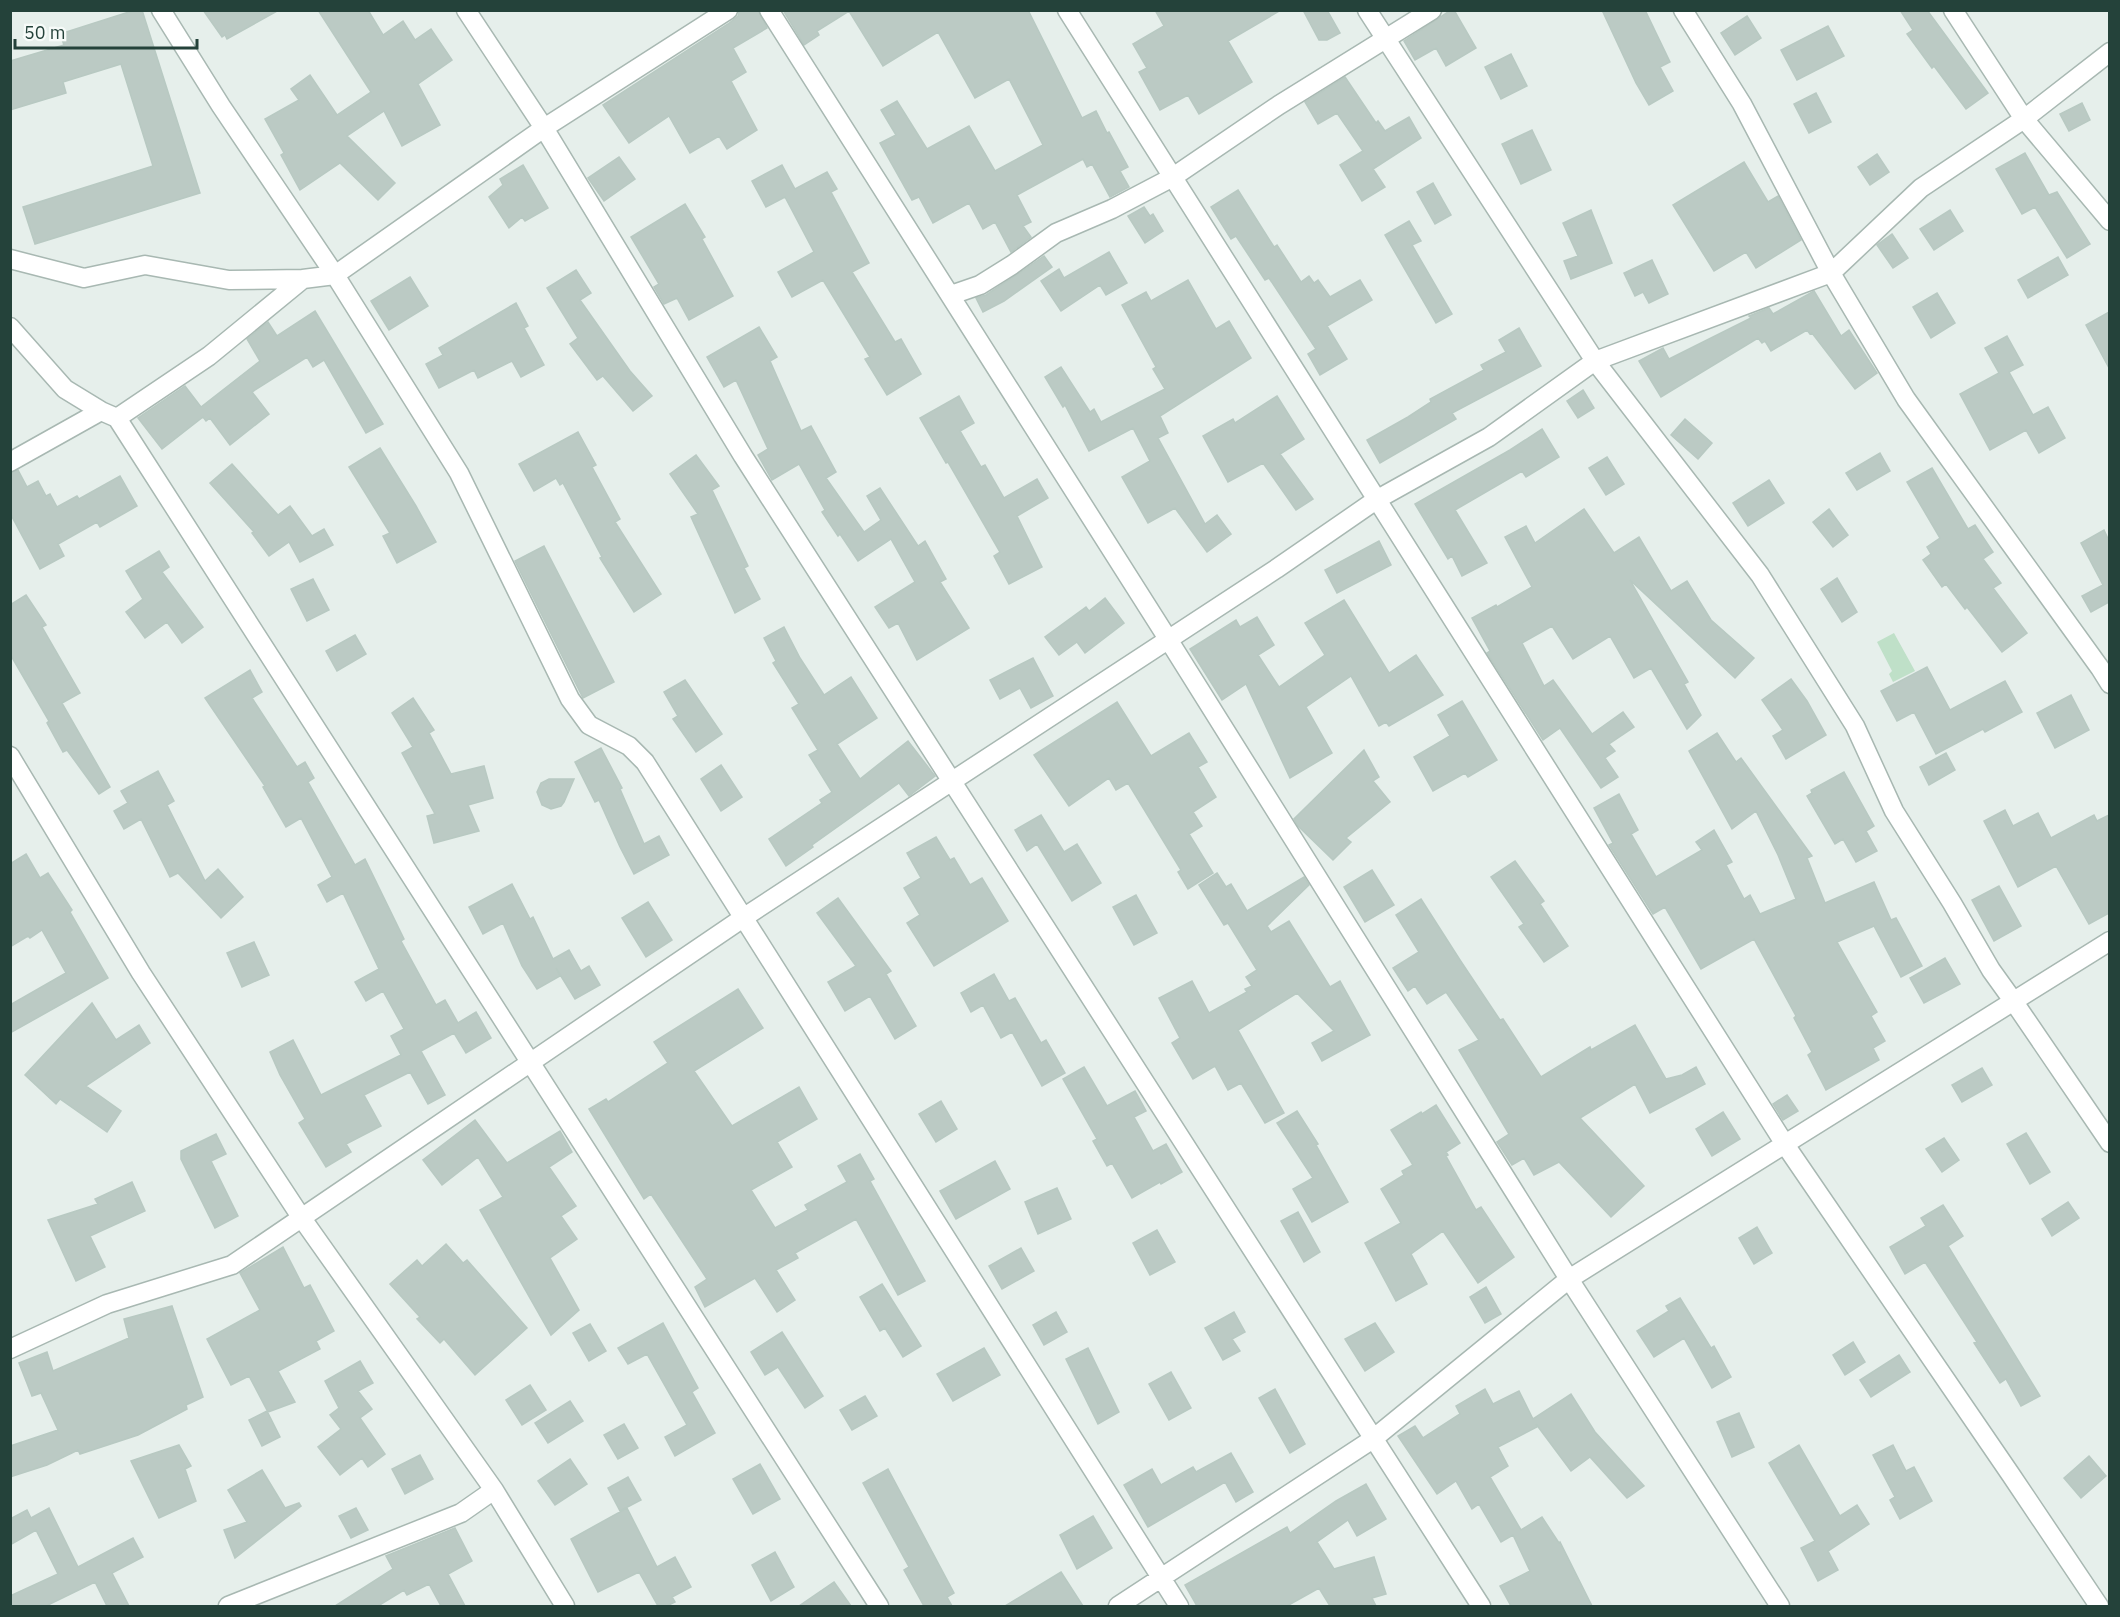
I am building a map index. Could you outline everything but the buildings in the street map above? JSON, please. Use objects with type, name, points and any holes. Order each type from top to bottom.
[{"type":"street","points":[[161,10],[221,106],[334,275],[459,473],[570,699],[589,725],[629,746],[645,762],[1179,1606]]},
{"type":"street","points":[[466,10],[544,128],[743,456],[1481,1606]]},
{"type":"street","points":[[10,259],[84,278],[145,265],[229,280],[303,279],[334,275],[544,128],[728,10]]},
{"type":"street","points":[[769,10],[1168,639],[1569,1279],[1780,1606]]},
{"type":"street","points":[[1067,10],[1786,1146],[2098,1606]]},
{"type":"street","points":[[1367,10],[1595,362],[1760,575],[1855,726],[1894,811],[1991,970],[2109,1143]]},
{"type":"street","points":[[951,295],[980,285],[1056,233],[1173,177],[1279,105],[1432,10]]},
{"type":"street","points":[[1683,10],[1742,104],[1832,273],[1906,399],[2100,668],[2109,684]]},
{"type":"street","points":[[1953,10],[2024,119],[2109,221]]},
{"type":"street","points":[[10,1349],[107,1304],[232,1265],[743,918],[1276,569],[1376,500],[1489,437],[1595,362],[1832,273],[1921,188],[2024,119],[2109,52]]},
{"type":"street","points":[[10,462],[109,415],[209,356],[303,279]]},
{"type":"street","points":[[10,327],[65,389],[109,415],[531,1063],[879,1606]]},
{"type":"street","points":[[10,756],[141,974],[301,1217],[494,1490],[565,1606]]},
{"type":"street","points":[[1118,1606],[1373,1439],[1569,1279],[1786,1146],[2109,941]]},
{"type":"street","points":[[228,1606],[461,1513],[494,1490]]},
{"type":"green space","points":[[1894,633],[1915,671],[1893,682],[1889,674],[1892,671],[1877,642]]}]
